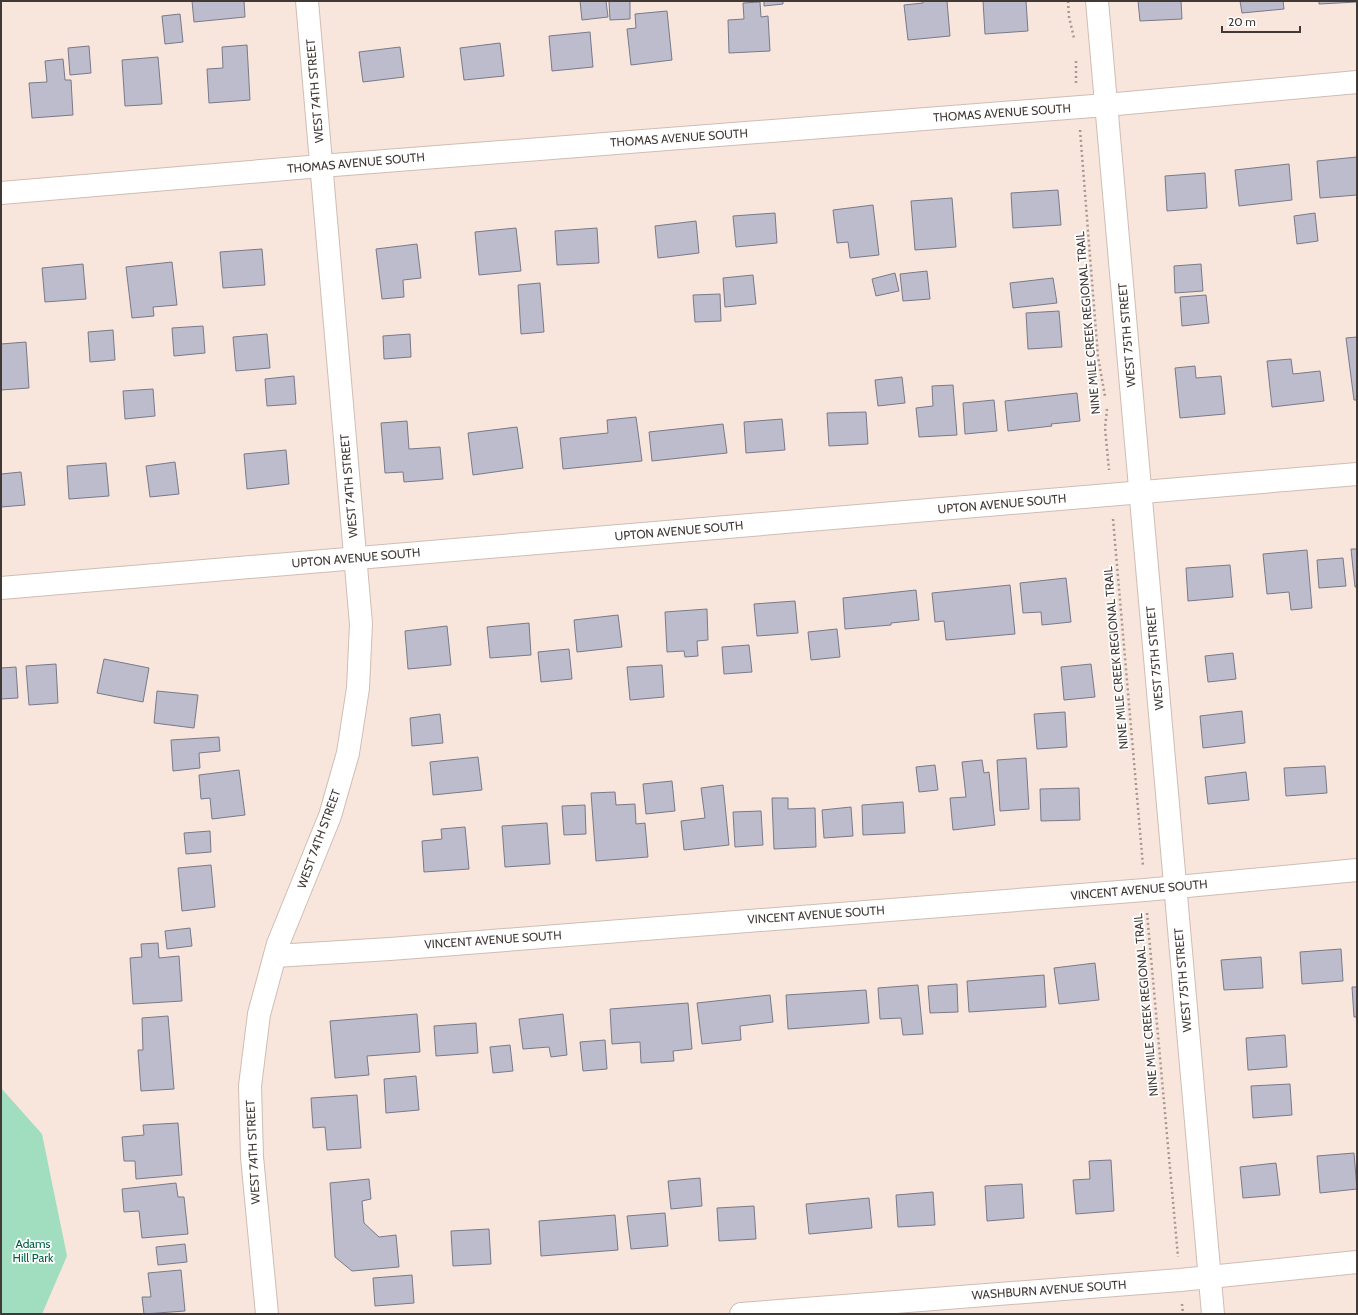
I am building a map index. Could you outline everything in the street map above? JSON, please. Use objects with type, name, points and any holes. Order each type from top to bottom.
[{"type":"street","name":"WEST 74TH STREET","points":[[267,1314],[252,1157],[250,1086],[259,1014],[278,944],[330,816],[348,753],[358,688],[361,624],[307,1]]},
{"type":"street","name":"WEST 75TH STREET","points":[[1098,1],[1213,1314]]},
{"type":"street","name":"THOMAS AVENUE SOUTH","points":[[1,193],[321,166],[1106,105],[1357,82]]},
{"type":"street","name":"UPTON AVENUE SOUTH","points":[[1,588],[1357,474]]},
{"type":"street","name":"VINCENT AVENUE SOUTH","points":[[274,956],[390,949],[1145,890],[1357,870]]},
{"type":"street","name":"WASHBURN AVENUE SOUTH","points":[[741,1314],[1180,1280],[1357,1262]]},
{"type":"path","points":[[1068,1],[1069,17],[1074,39]]},
{"type":"path","name":"NINE MILE CREEK REGIONAL TRAIL","points":[[1076,59],[1075,71],[1098,357],[1106,396]]},
{"type":"path","name":"NINE MILE CREEK REGIONAL TRAIL","points":[[1107,404],[1105,428],[1183,1314]]},
{"type":"green space","name":"Adams Hill Park","points":[[1,1088],[42,1134],[67,1256],[42,1314],[1,1314]]},
{"type":"building","points":[[192,1],[244,1],[245,17],[194,22]]},
{"type":"building","points":[[580,1],[606,1],[608,17],[582,20]]},
{"type":"building","points":[[609,1],[630,1],[630,19],[610,20]]},
{"type":"building","points":[[764,1],[783,1],[783,4],[764,6]]},
{"type":"building","points":[[923,1],[947,1],[950,36],[908,40],[904,5],[923,3]]},
{"type":"building","points":[[983,1],[1026,1],[1028,31],[985,34]]},
{"type":"building","points":[[1138,1],[1181,1],[1182,19],[1140,21]]},
{"type":"building","points":[[1240,1],[1283,1],[1284,9],[1242,13]]},
{"type":"building","points":[[1319,1],[1357,1],[1357,2],[1319,4]]},
{"type":"building","points":[[760,2],[761,17],[768,16],[770,51],[729,53],[728,20],[744,19],[743,3]]},
{"type":"building","points":[[667,11],[672,60],[631,65],[627,29],[636,28],[635,14]]},
{"type":"building","points":[[180,14],[183,42],[165,44],[162,16]]},
{"type":"building","points":[[590,32],[593,67],[552,71],[549,36]]},
{"type":"building","points":[[500,43],[504,76],[464,80],[460,48]]},
{"type":"building","points":[[247,45],[250,100],[209,103],[207,69],[223,68],[222,47]]},
{"type":"building","points":[[89,46],[91,73],[70,75],[68,48]]},
{"type":"building","points":[[400,47],[404,77],[363,82],[359,52]]},
{"type":"building","points":[[158,57],[162,104],[125,106],[122,60]]},
{"type":"building","points":[[63,59],[65,80],[71,80],[73,115],[32,118],[29,83],[47,82],[45,61]]},
{"type":"building","points":[[1357,157],[1357,195],[1320,198],[1317,161]]},
{"type":"building","points":[[1289,164],[1292,200],[1239,206],[1235,170]]},
{"type":"building","points":[[1205,173],[1207,208],[1167,211],[1165,176]]},
{"type":"building","points":[[1058,190],[1061,225],[1013,228],[1011,193]]},
{"type":"building","points":[[952,198],[956,247],[915,250],[911,201]]},
{"type":"building","points":[[873,205],[879,255],[850,258],[848,242],[837,243],[833,210]]},
{"type":"building","points":[[775,213],[777,243],[736,247],[733,216]]},
{"type":"building","points":[[1315,213],[1318,241],[1297,244],[1294,216]]},
{"type":"building","points":[[696,221],[699,253],[658,258],[655,226]]},
{"type":"building","points":[[516,228],[521,271],[479,275],[475,232]]},
{"type":"building","points":[[597,228],[599,263],[557,265],[555,231]]},
{"type":"building","points":[[417,244],[421,278],[403,280],[404,297],[382,299],[376,249]]},
{"type":"building","points":[[262,249],[265,285],[223,288],[220,252]]},
{"type":"building","points":[[172,262],[177,305],[153,307],[154,316],[132,318],[126,267]]},
{"type":"building","points":[[83,264],[86,299],[45,302],[42,268]]},
{"type":"building","points":[[1201,264],[1203,291],[1175,293],[1174,266]]},
{"type":"building","points":[[927,271],[930,299],[903,301],[900,274]]},
{"type":"building","points":[[895,273],[899,291],[876,296],[872,279]]},
{"type":"building","points":[[753,275],[756,304],[725,307],[723,278]]},
{"type":"building","points":[[1053,278],[1057,303],[1013,308],[1010,283]]},
{"type":"building","points":[[540,283],[544,332],[521,334],[518,285]]},
{"type":"building","points":[[720,294],[721,321],[695,322],[693,295]]},
{"type":"building","points":[[1206,295],[1209,323],[1182,326],[1180,297]]},
{"type":"building","points":[[1059,311],[1062,347],[1028,349],[1026,313]]},
{"type":"building","points":[[203,326],[205,353],[174,356],[172,328]]},
{"type":"building","points":[[113,330],[115,360],[90,362],[88,332]]},
{"type":"building","points":[[267,334],[270,368],[236,371],[233,337]]},
{"type":"building","points":[[410,334],[411,357],[384,359],[383,336]]},
{"type":"building","points":[[1357,337],[1357,400],[1354,400],[1346,338]]},
{"type":"building","points":[[26,342],[29,388],[1,390],[1,344]]},
{"type":"building","points":[[1291,359],[1293,374],[1320,371],[1324,401],[1272,407],[1267,361]]},
{"type":"building","points":[[1195,366],[1196,378],[1221,376],[1225,414],[1180,418],[1175,368]]},
{"type":"building","points":[[294,376],[296,404],[267,406],[265,379]]},
{"type":"building","points":[[902,377],[905,403],[878,406],[875,380]]},
{"type":"building","points":[[953,385],[957,435],[919,437],[916,408],[933,406],[932,386]]},
{"type":"building","points":[[153,389],[155,416],[125,419],[123,391]]},
{"type":"building","points":[[1077,393],[1080,421],[1008,431],[1005,401]]},
{"type":"building","points":[[994,400],[997,431],[965,434],[963,403]]},
{"type":"building","points":[[866,412],[868,444],[829,446],[827,413]]},
{"type":"building","points":[[636,417],[642,461],[563,469],[560,438],[608,433],[607,420]]},
{"type":"building","points":[[782,419],[785,450],[746,453],[744,422]]},
{"type":"building","points":[[407,421],[409,449],[440,447],[443,479],[404,482],[403,472],[385,473],[381,423]]},
{"type":"building","points":[[723,424],[727,453],[652,461],[649,432]]},
{"type":"building","points":[[517,427],[523,468],[473,475],[468,433]]},
{"type":"building","points":[[286,450],[289,484],[247,489],[244,454]]},
{"type":"building","points":[[175,462],[179,494],[150,497],[146,466]]},
{"type":"building","points":[[106,463],[109,496],[69,499],[67,466]]},
{"type":"building","points":[[21,472],[25,505],[1,507],[1,474]]},
{"type":"building","points":[[1351,549],[1357,549],[1357,587],[1355,587]]},
{"type":"building","points":[[1307,550],[1312,608],[1291,610],[1289,592],[1267,594],[1263,554]]},
{"type":"building","points":[[1343,558],[1346,586],[1319,588],[1317,560]]},
{"type":"building","points":[[1230,565],[1233,597],[1188,601],[1186,568]]},
{"type":"building","points":[[1066,578],[1071,622],[1042,625],[1041,612],[1023,613],[1020,583]]},
{"type":"building","points":[[1010,585],[1015,634],[946,640],[944,621],[935,622],[932,593]]},
{"type":"building","points":[[916,590],[919,620],[891,623],[891,625],[845,629],[843,598]]},
{"type":"building","points":[[795,601],[798,633],[757,636],[754,604]]},
{"type":"building","points":[[707,609],[708,640],[697,641],[698,656],[685,657],[684,651],[667,652],[665,612]]},
{"type":"building","points":[[618,615],[622,647],[577,652],[574,620]]},
{"type":"building","points":[[529,623],[531,655],[490,658],[487,627]]},
{"type":"building","points":[[447,626],[451,665],[408,669],[405,631]]},
{"type":"building","points":[[837,629],[840,657],[811,660],[808,632]]},
{"type":"building","points":[[749,645],[752,672],[724,674],[722,647]]},
{"type":"building","points":[[569,649],[572,679],[541,682],[538,652]]},
{"type":"building","points":[[1233,653],[1236,679],[1208,682],[1205,656]]},
{"type":"building","points":[[104,659],[149,668],[143,702],[97,693]]},
{"type":"building","points":[[56,664],[58,703],[29,705],[26,666]]},
{"type":"building","points":[[1091,664],[1095,697],[1064,700],[1061,667]]},
{"type":"building","points":[[662,665],[664,697],[630,700],[627,667]]},
{"type":"building","points":[[16,667],[18,698],[1,699],[1,668]]},
{"type":"building","points":[[157,691],[198,695],[194,728],[154,723]]},
{"type":"building","points":[[1242,711],[1245,743],[1203,748],[1200,716]]},
{"type":"building","points":[[1065,712],[1067,747],[1037,749],[1034,714]]},
{"type":"building","points":[[440,714],[443,743],[412,746],[410,718]]},
{"type":"building","points":[[219,737],[220,751],[199,753],[200,768],[173,771],[171,740]]},
{"type":"building","points":[[478,757],[482,790],[433,795],[430,762]]},
{"type":"building","points":[[1026,758],[1029,809],[1000,811],[997,760]]},
{"type":"building","points":[[982,760],[984,773],[989,772],[995,825],[953,830],[950,798],[966,797],[962,762]]},
{"type":"building","points":[[935,765],[938,790],[919,792],[916,767]]},
{"type":"building","points":[[1325,766],[1327,793],[1286,796],[1284,768]]},
{"type":"building","points":[[239,770],[245,815],[212,819],[210,798],[201,799],[199,775]]},
{"type":"building","points":[[1246,772],[1249,800],[1208,804],[1205,777]]},
{"type":"building","points":[[672,781],[675,811],[646,814],[643,784]]},
{"type":"building","points":[[723,785],[729,845],[684,850],[681,821],[705,818],[701,788]]},
{"type":"building","points":[[1079,788],[1080,820],[1041,821],[1040,789]]},
{"type":"building","points":[[615,792],[616,805],[635,804],[636,824],[645,823],[648,857],[596,861],[591,793]]},
{"type":"building","points":[[772,798],[788,798],[788,809],[815,808],[816,847],[774,849]]},
{"type":"building","points":[[903,802],[905,833],[863,835],[862,805]]},
{"type":"building","points":[[585,805],[586,834],[564,835],[562,806]]},
{"type":"building","points":[[851,807],[853,836],[824,838],[822,810]]},
{"type":"building","points":[[761,811],[763,845],[735,847],[733,812]]},
{"type":"building","points":[[547,823],[550,864],[505,867],[502,826]]},
{"type":"building","points":[[465,827],[469,869],[424,872],[422,841],[442,839],[441,829]]},
{"type":"building","points":[[210,831],[211,852],[186,854],[184,833]]},
{"type":"building","points":[[211,865],[215,907],[182,911],[178,868]]},
{"type":"building","points":[[190,928],[192,946],[167,949],[165,931]]},
{"type":"building","points":[[158,943],[159,958],[179,956],[182,1001],[133,1004],[130,958],[142,957],[141,944]]},
{"type":"building","points":[[1341,949],[1343,981],[1302,984],[1300,952]]},
{"type":"building","points":[[1261,957],[1263,988],[1224,990],[1221,960]]},
{"type":"building","points":[[1095,963],[1099,1000],[1059,1004],[1054,968]]},
{"type":"building","points":[[1044,975],[1046,1007],[969,1012],[967,981]]},
{"type":"building","points":[[957,984],[958,1012],[930,1013],[928,986]]},
{"type":"building","points":[[918,985],[923,1034],[903,1035],[901,1018],[880,1019],[878,988]]},
{"type":"building","points":[[1352,987],[1357,987],[1357,1017],[1354,1017]]},
{"type":"building","points":[[866,990],[869,1023],[788,1029],[786,995]]},
{"type":"building","points":[[770,995],[773,1022],[740,1026],[741,1040],[702,1044],[697,1003]]},
{"type":"building","points":[[688,1003],[692,1049],[673,1051],[674,1061],[641,1063],[640,1042],[612,1044],[610,1009]]},
{"type":"building","points":[[417,1014],[420,1052],[367,1056],[369,1075],[335,1078],[330,1021]]},
{"type":"building","points":[[563,1014],[567,1055],[551,1057],[549,1047],[523,1049],[519,1019]]},
{"type":"building","points":[[168,1016],[174,1089],[141,1091],[138,1050],[143,1050],[142,1018]]},
{"type":"building","points":[[476,1023],[478,1053],[436,1056],[434,1026]]},
{"type":"building","points":[[1285,1035],[1287,1067],[1248,1070],[1246,1038]]},
{"type":"building","points":[[605,1040],[607,1069],[583,1071],[580,1042]]},
{"type":"building","points":[[510,1045],[513,1071],[493,1073],[490,1047]]},
{"type":"building","points":[[416,1076],[419,1110],[386,1113],[384,1079]]},
{"type":"building","points":[[1290,1084],[1292,1115],[1253,1118],[1251,1086]]},
{"type":"building","points":[[357,1095],[361,1148],[327,1150],[325,1127],[313,1128],[311,1098]]},
{"type":"building","points":[[178,1123],[182,1175],[136,1179],[135,1161],[124,1161],[122,1137],[144,1135],[143,1125]]},
{"type":"building","points":[[1354,1153],[1357,1189],[1320,1193],[1317,1156]]},
{"type":"building","points":[[1111,1160],[1114,1211],[1076,1214],[1073,1180],[1090,1179],[1089,1161]]},
{"type":"building","points":[[1276,1163],[1280,1195],[1243,1198],[1240,1167]]},
{"type":"building","points":[[700,1178],[702,1206],[671,1209],[668,1181]]},
{"type":"building","points":[[369,1179],[371,1199],[362,1201],[364,1223],[379,1237],[396,1235],[399,1267],[352,1271],[335,1257],[330,1183]]},
{"type":"building","points":[[176,1183],[178,1197],[184,1197],[188,1234],[142,1238],[139,1211],[124,1212],[122,1189]]},
{"type":"building","points":[[1022,1184],[1024,1218],[987,1221],[985,1186]]},
{"type":"building","points":[[933,1192],[935,1225],[898,1227],[896,1195]]},
{"type":"building","points":[[869,1198],[872,1228],[809,1234],[806,1204]]},
{"type":"building","points":[[754,1206],[756,1239],[719,1241],[717,1208]]},
{"type":"building","points":[[665,1213],[668,1246],[631,1249],[627,1216]]},
{"type":"building","points":[[615,1215],[618,1250],[541,1256],[539,1221]]},
{"type":"building","points":[[489,1229],[491,1264],[453,1266],[451,1231]]},
{"type":"building","points":[[185,1244],[187,1262],[158,1265],[156,1247]]},
{"type":"building","points":[[181,1270],[185,1311],[144,1314],[142,1297],[151,1297],[148,1273]]},
{"type":"building","points":[[412,1275],[414,1303],[375,1306],[373,1278]]}]
